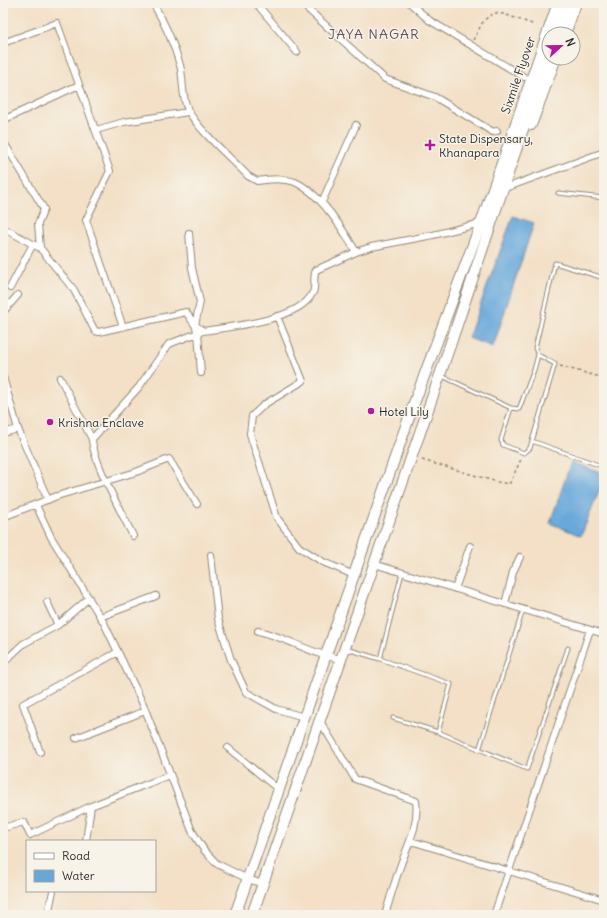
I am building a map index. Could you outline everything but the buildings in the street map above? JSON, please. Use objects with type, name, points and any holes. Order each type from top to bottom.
[{"type":"main road","points":[[485,225],[478,215],[551,3]]},
{"type":"main road","name":"Sixmile Flyover","points":[[495,197],[558,3]]},
{"type":"main road","name":"Sixmile Flyover","points":[[558,26],[567,3]]},
{"type":"main road","points":[[568,26],[576,3]]},
{"type":"main road","name":"Sixmile Flyover","points":[[485,225],[544,66]]},
{"type":"main road","points":[[485,225],[496,223],[553,66]]},
{"type":"main road","points":[[252,915],[440,375],[485,225]]},
{"type":"main road","points":[[235,915],[413,406],[485,225]]},
{"type":"street","points":[[153,3],[162,18],[180,66],[184,101],[188,112],[248,176],[257,181],[271,179],[294,182],[318,198],[356,252]]},
{"type":"street","points":[[256,3],[298,52]]},
{"type":"street","points":[[302,3],[385,79],[435,97],[493,132],[497,131]]},
{"type":"street","points":[[410,3],[429,20],[524,78]]},
{"type":"street","points":[[3,43],[57,23],[110,171],[86,220],[122,327]]},
{"type":"street","points":[[3,120],[80,85]]},
{"type":"street","points":[[96,130],[124,122],[188,112]]},
{"type":"street","points":[[322,202],[356,125]]},
{"type":"street","points":[[3,141],[44,209],[38,224],[40,248]]},
{"type":"street","points":[[508,187],[604,152]]},
{"type":"street","points":[[92,439],[139,387],[168,344],[200,332],[262,321],[297,309],[313,294],[315,283],[314,274],[316,270],[356,252],[371,247],[485,225]]},
{"type":"street","points":[[3,228],[40,248],[74,290],[95,331],[99,332],[186,312],[200,332],[201,373]]},
{"type":"street","points":[[189,233],[192,268],[200,302],[195,325]]},
{"type":"street","points":[[10,288],[33,244]]},
{"type":"street","points":[[3,312],[18,295]]},
{"type":"street","points":[[277,316],[303,381],[265,404],[252,416],[250,434],[277,518],[299,547],[323,562],[354,575]]},
{"type":"street","points":[[3,377],[18,429],[48,500]]},
{"type":"street","points":[[60,378],[92,439],[92,447],[133,536]]},
{"type":"street","points":[[3,433],[18,429]]},
{"type":"street","points":[[3,517],[48,500],[169,459],[197,504]]},
{"type":"street","points":[[36,505],[51,537],[89,598],[118,652],[145,711],[192,831],[204,850],[217,864],[248,879],[263,884]]},
{"type":"street","points":[[455,589],[470,546]]},
{"type":"street","points":[[210,555],[218,619],[231,660],[246,692],[276,709],[304,717]]},
{"type":"street","points":[[505,604],[513,572],[520,557]]},
{"type":"street","points":[[374,564],[604,634]]},
{"type":"street","points":[[100,617],[156,596]]},
{"type":"street","points":[[3,663],[23,644],[58,625],[89,598]]},
{"type":"street","points":[[47,602],[58,625]]},
{"type":"street","points":[[494,915],[590,630]]},
{"type":"street","points":[[258,631],[268,633],[326,657],[341,659]]},
{"type":"street","points":[[40,752],[23,704],[118,652]]},
{"type":"street","points":[[76,738],[145,711]]},
{"type":"street","points":[[320,721],[355,779],[416,801],[418,815],[412,841],[401,865],[384,915]]},
{"type":"street","points":[[228,748],[279,790]]},
{"type":"street","points":[[3,828],[24,822],[30,835],[91,806],[170,775]]},
{"type":"street","points":[[86,840],[91,806]]},
{"type":"street","points":[[412,841],[604,900]]},
{"type":"street","points":[[48,915],[53,892]]},
{"type":"lane","points":[[558,193],[604,198]]},
{"type":"lane","points":[[440,375],[511,408],[519,409],[534,370],[538,355],[535,348],[536,338],[555,263],[604,278]]},
{"type":"lane","points":[[511,408],[501,440],[503,445],[524,453],[530,448],[555,364],[538,355]]},
{"type":"lane","points":[[532,441],[604,467]]},
{"type":"lane","points":[[380,659],[402,572]]},
{"type":"lane","points":[[479,750],[523,609]]},
{"type":"lane","points":[[393,718],[438,732],[527,769],[568,648]]},
{"type":"lane","points":[[345,649],[380,659],[451,684],[438,732]]},
{"type":"path","points":[[470,45],[484,20],[494,13],[504,14],[535,25]]},
{"type":"path","points":[[555,364],[604,378]]},
{"type":"path","points":[[422,460],[501,483],[510,483],[524,453]]},
{"type":"water","points":[[513,216],[534,223],[493,347],[468,338]]},
{"type":"water","points":[[571,462],[604,474],[604,479],[581,536],[550,523]]},
{"type":"place","name":"State Dispensary, Khanapara","points":[[430,145]]},
{"type":"place","name":"Hotel Lily","points":[[371,411]]},
{"type":"place","name":"Krishna Enclave","points":[[50,422]]},
{"type":"district","name":"JAYA NAGAR","points":[[374,34]]}]
